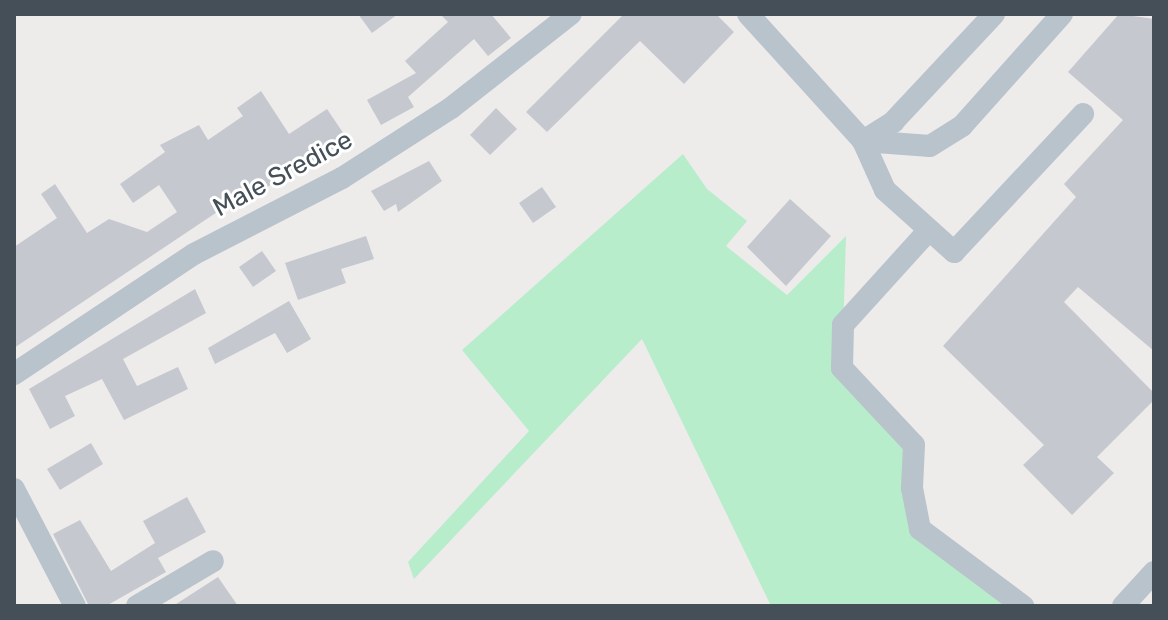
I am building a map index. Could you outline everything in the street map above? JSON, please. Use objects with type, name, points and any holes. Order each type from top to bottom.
[{"type":"street","name":"Male Sredice","points":[[14,374],[128,293],[342,178],[451,108],[571,14]]},
{"type":"street","points":[[748,14],[863,141],[885,190],[954,252],[1083,114]]},
{"type":"street","points":[[863,141],[893,122],[994,14]]},
{"type":"street","points":[[863,141],[930,146],[962,126],[1062,14]]},
{"type":"street","points":[[929,230],[843,325],[842,368],[914,445],[912,488],[920,529],[1023,606]]},
{"type":"street","points":[[14,489],[75,606]]},
{"type":"street","points":[[137,606],[213,561]]},
{"type":"street","points":[[1123,606],[1154,572]]},
{"type":"green space","points":[[683,154],[707,189],[747,221],[726,246],[787,295],[846,236],[842,368],[914,445],[920,529],[1023,606],[771,606],[642,339],[414,579],[408,562],[529,431],[462,350]]},
{"type":"building","points":[[358,14],[398,14],[372,33]]},
{"type":"building","points":[[440,14],[491,14],[511,38],[488,56],[474,39],[408,97],[414,107],[381,125],[367,100],[416,73],[405,61],[448,22]]},
{"type":"building","points":[[624,14],[716,14],[734,32],[684,84],[640,41],[547,132],[526,112]]},
{"type":"building","points":[[1119,14],[1154,19],[1154,351],[1078,287],[1064,302],[1154,393],[1154,400],[1097,457],[1114,473],[1072,515],[1023,465],[1044,445],[943,346],[1076,197],[1064,184],[1123,120],[1068,72]]},
{"type":"building","points":[[261,91],[289,134],[327,109],[348,140],[253,195],[250,190],[14,348],[14,247],[57,218],[41,194],[55,184],[87,233],[109,219],[147,232],[177,212],[159,185],[133,203],[120,184],[165,152],[160,145],[199,125],[208,140],[243,116],[237,108]]},
{"type":"building","points":[[496,108],[517,129],[490,155],[470,135]]},
{"type":"building","points":[[429,161],[442,181],[398,212],[396,204],[384,211],[371,191]]},
{"type":"building","points":[[542,187],[556,207],[533,223],[519,203]]},
{"type":"building","points":[[790,199],[831,236],[786,286],[747,247]]},
{"type":"building","points":[[366,236],[374,259],[341,269],[346,283],[298,300],[285,263]]},
{"type":"building","points":[[262,251],[276,271],[253,287],[239,267]]},
{"type":"building","points":[[195,289],[206,313],[123,359],[137,386],[178,367],[188,389],[124,420],[102,379],[65,396],[75,416],[50,429],[29,389]]},
{"type":"building","points":[[289,301],[311,339],[287,353],[275,333],[215,364],[208,348]]},
{"type":"building","points":[[91,443],[103,464],[60,490],[47,469]]},
{"type":"building","points":[[187,497],[206,532],[158,558],[166,572],[106,606],[89,606],[53,534],[80,520],[111,571],[155,543],[143,521]]},
{"type":"building","points":[[218,577],[238,606],[173,606]]}]
